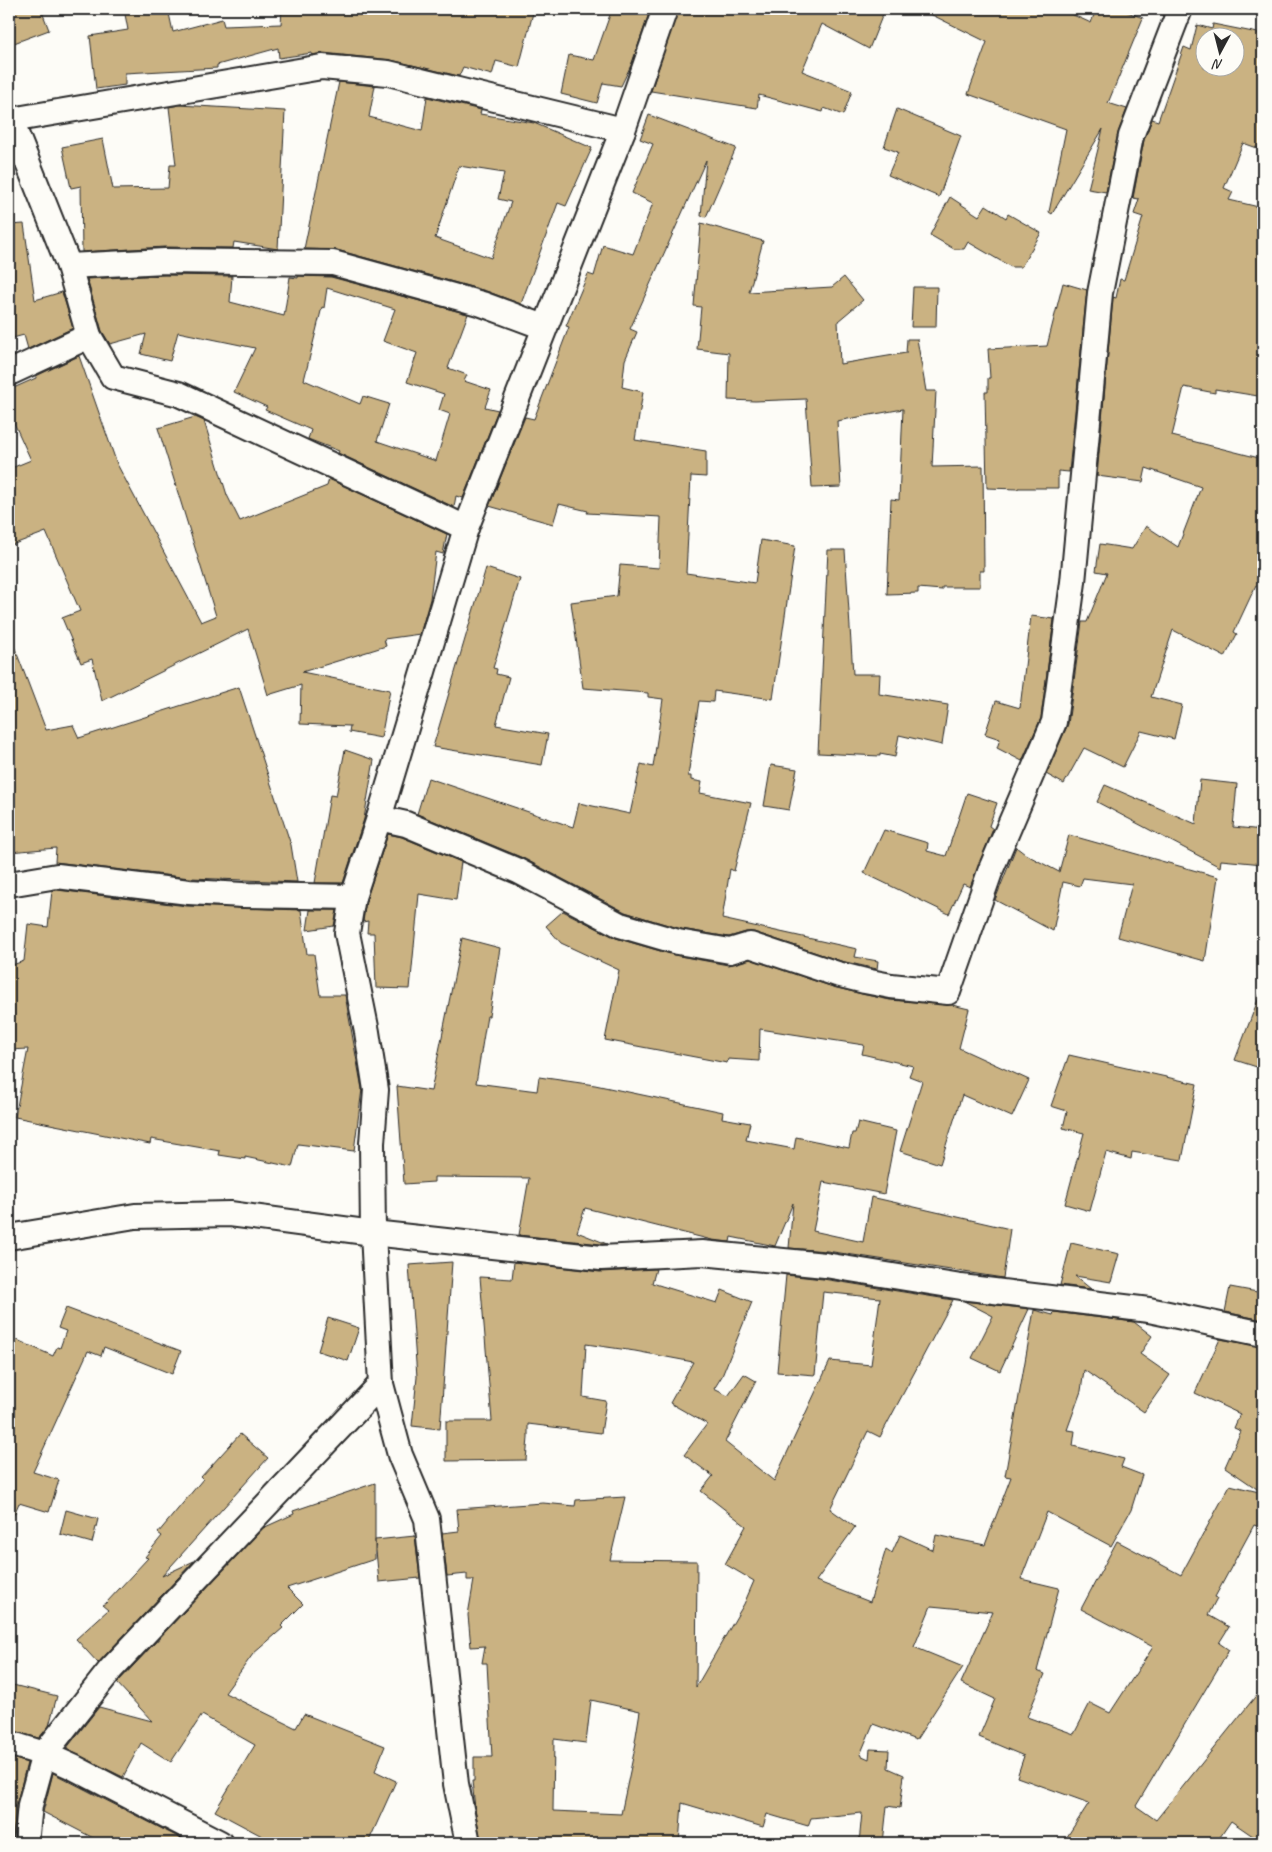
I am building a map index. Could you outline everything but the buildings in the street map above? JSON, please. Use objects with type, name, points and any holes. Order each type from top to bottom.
[{"type":"street","points":[[468,1843],[456,1784],[427,1519],[400,1455],[380,1384],[373,1234],[372,1143],[376,1090],[367,1032],[347,934],[353,897],[379,818],[466,528],[623,130],[666,9]]},
{"type":"street","points":[[379,818],[406,824],[518,871],[620,925],[668,940],[730,952],[750,946],[865,981],[891,986],[948,992],[991,869],[1054,722],[1073,582],[1100,293],[1130,136],[1180,9]]},
{"type":"street","points":[[466,528],[179,394],[113,377],[89,336],[69,266],[10,118],[322,67],[388,73],[623,130]]},
{"type":"street","points":[[69,266],[166,261],[334,264],[482,304],[544,327]]},
{"type":"street","points":[[9,373],[89,336]]},
{"type":"street","points":[[9,884],[57,876],[189,892],[353,897]]},
{"type":"street","points":[[9,1237],[135,1216],[230,1214],[373,1234],[601,1258],[702,1253],[825,1265],[961,1287],[1148,1310],[1263,1334]]},
{"type":"street","points":[[26,1843],[30,1805],[44,1754],[111,1670],[380,1384]]},
{"type":"street","points":[[9,1743],[44,1754],[73,1767],[220,1843]]}]
